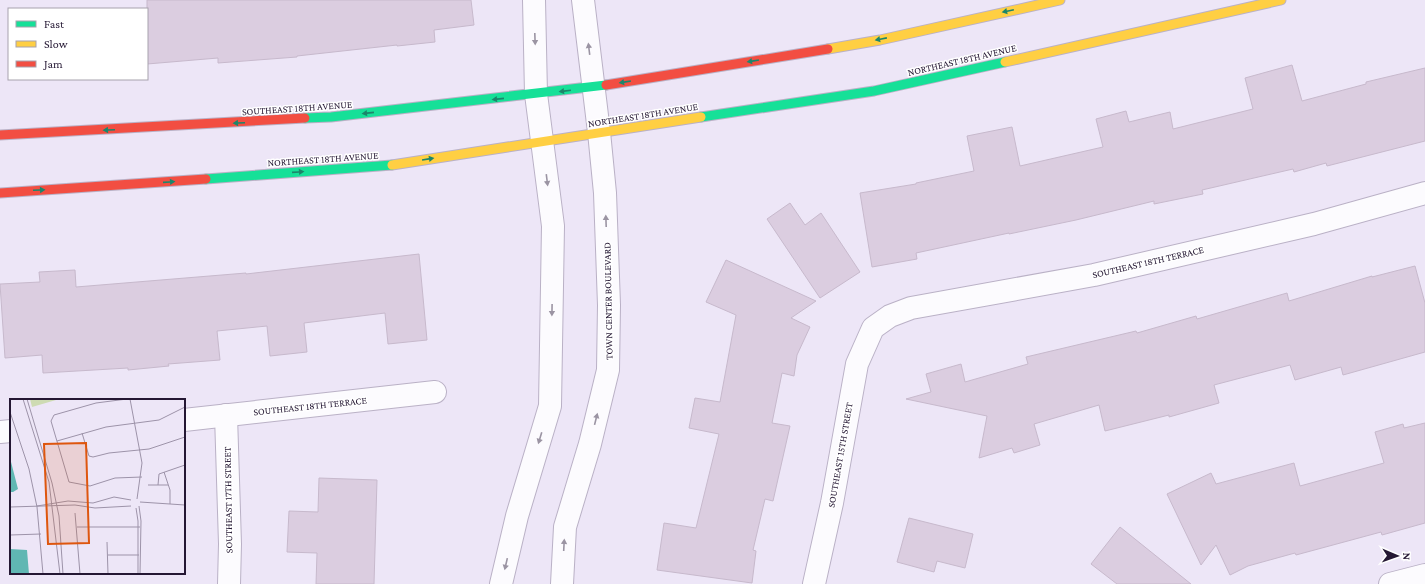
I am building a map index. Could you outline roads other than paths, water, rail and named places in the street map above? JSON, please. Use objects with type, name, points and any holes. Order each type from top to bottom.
[{"type":"street","points":[[501,584],[517,516],[550,406],[553,226],[536,94],[534,0]]},
{"type":"street","name":"TOWN CENTER BOULEVARD","points":[[562,584],[565,526],[590,444],[608,370],[609,305],[606,209],[600,132],[583,0]]},
{"type":"street","points":[[594,87],[880,40],[1060,0]]},
{"type":"street","name":"NORTHEAST 18TH AVENUE","points":[[0,193],[390,165],[874,91],[1281,0]]},
{"type":"street","name":"SOUTHEAST 18TH AVENUE","points":[[0,135],[331,117],[594,87]]},
{"type":"street","name":"SOUTHEAST 18TH TERRACE","points":[[873,328],[890,316],[911,308],[1094,275],[1314,224],[1425,193]]},
{"type":"street","name":"SOUTHEAST 15TH STREET","points":[[814,584],[832,503],[857,364],[873,328]]},
{"type":"street","name":"SOUTHEAST 18TH TERRACE","points":[[185,420],[435,392]]},
{"type":"street","name":"SOUTHEAST 17TH STREET","points":[[226,415],[230,544],[229,584]]},
{"type":"street","points":[[0,432],[10,431]]},
{"type":"street","points":[[1390,584],[1425,575]]}]
